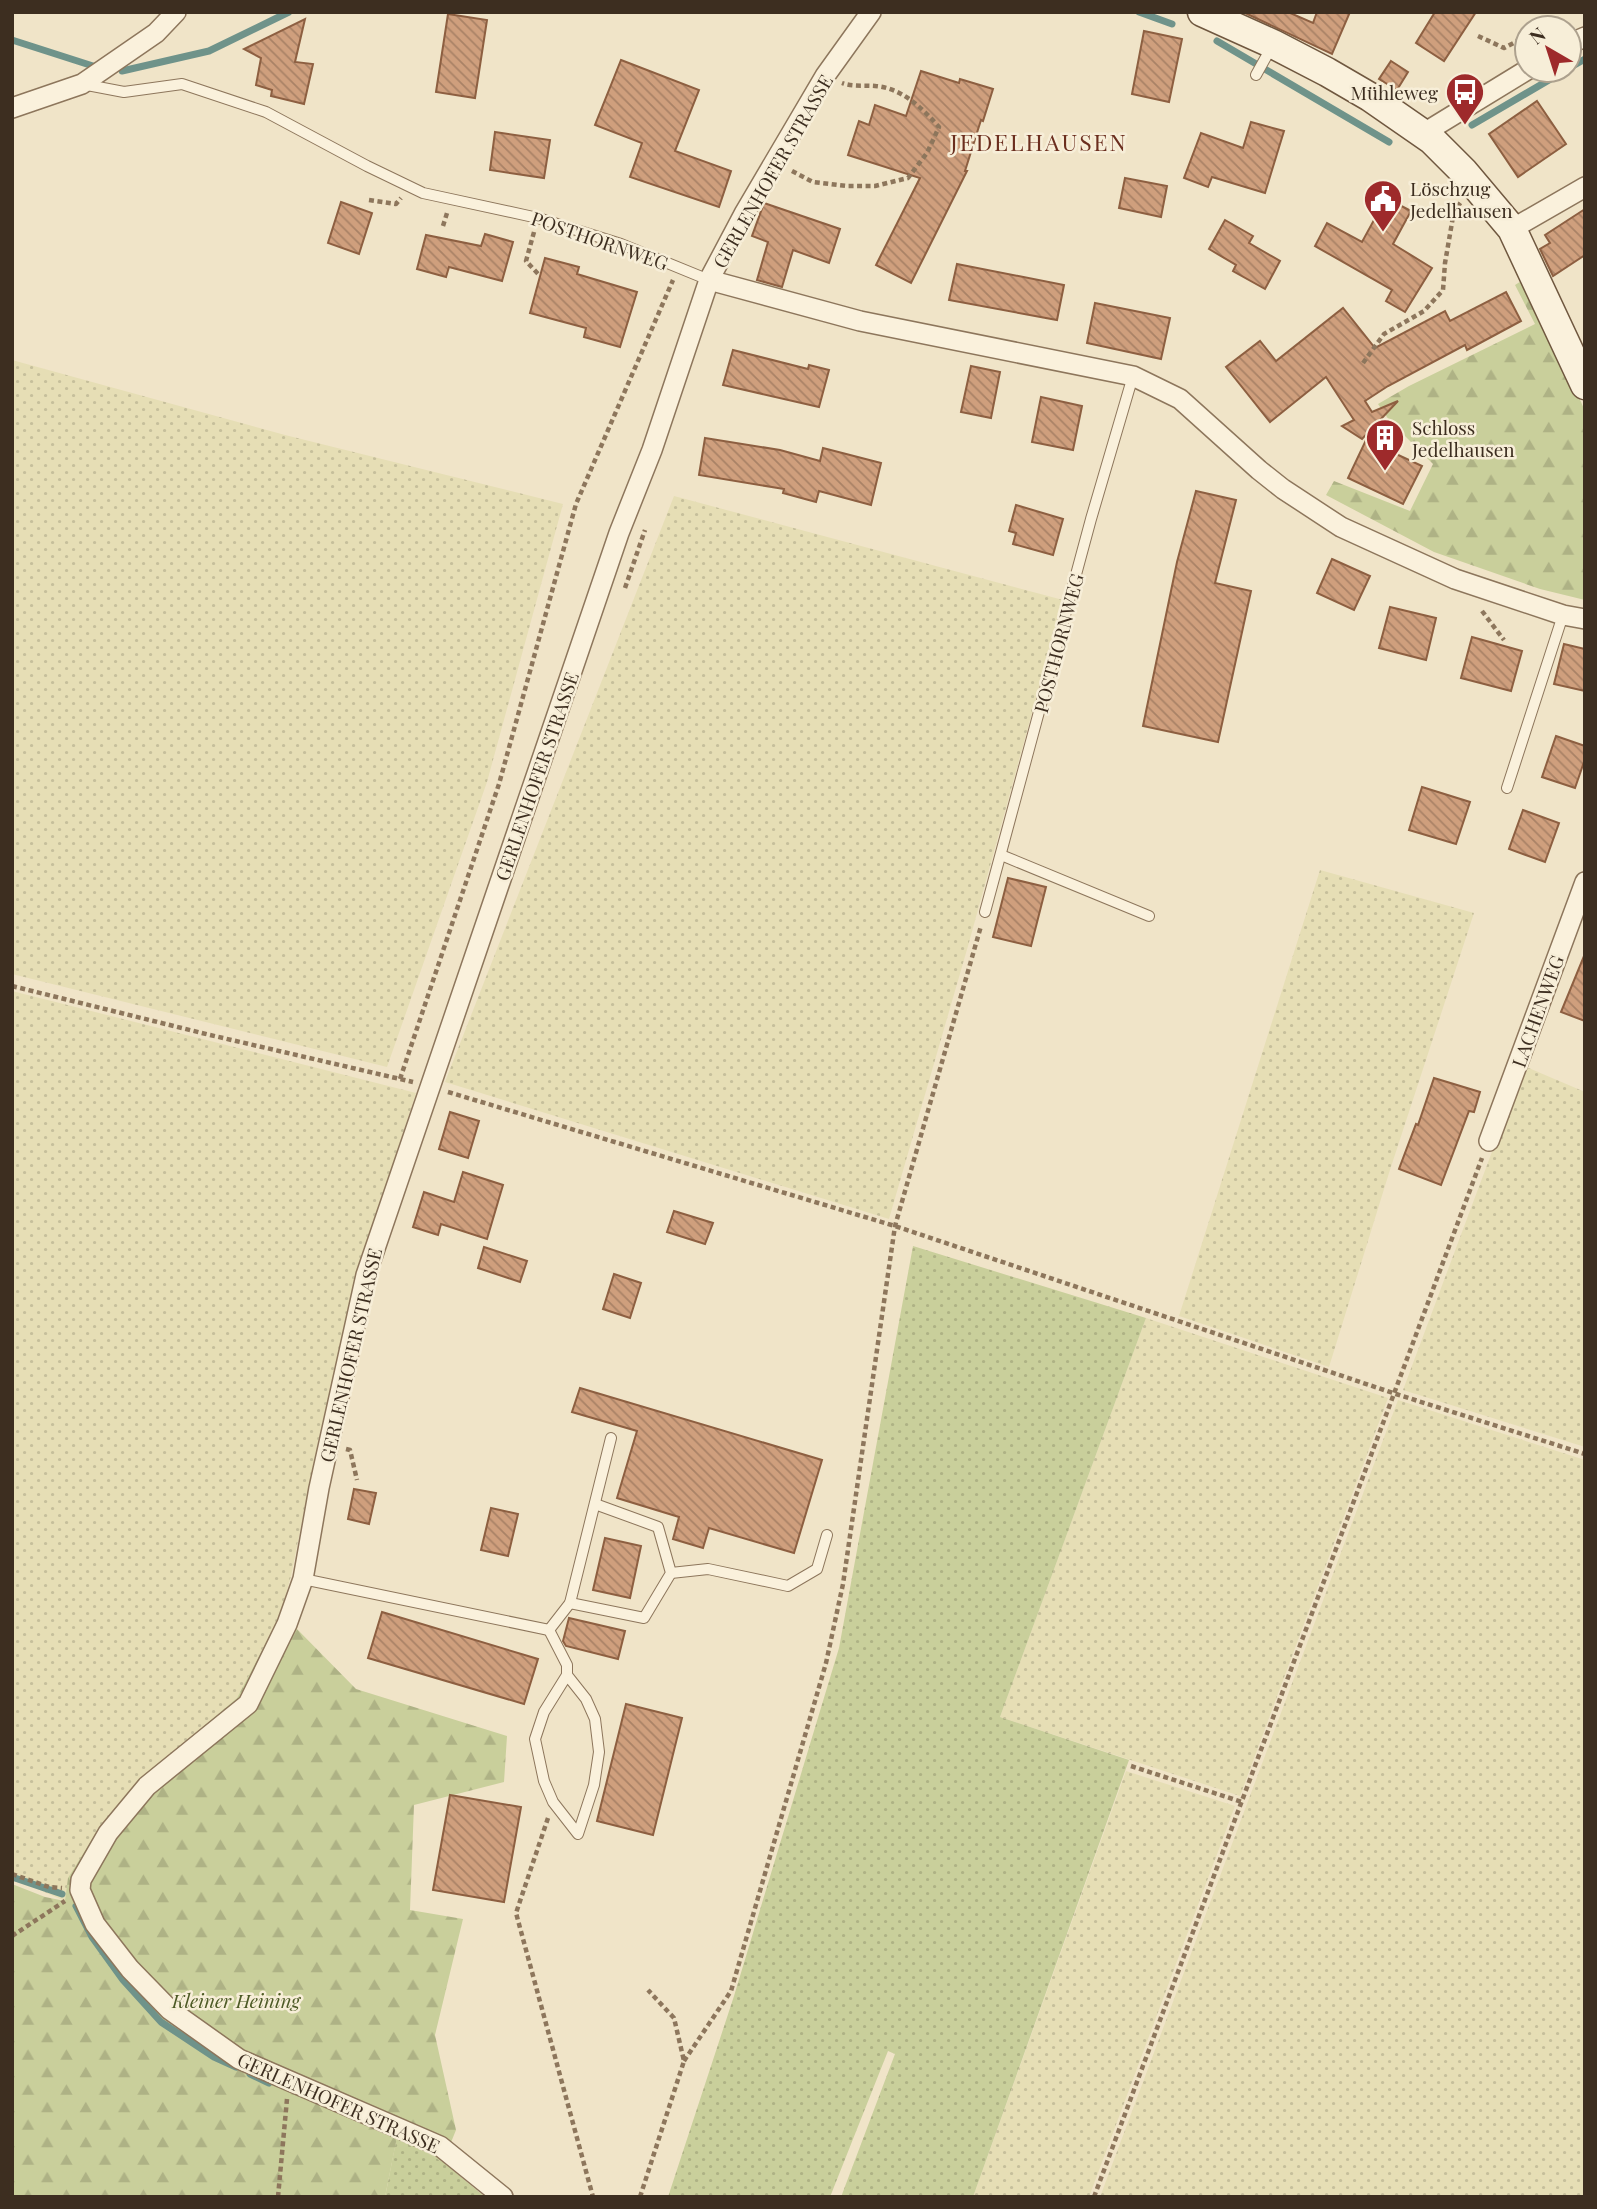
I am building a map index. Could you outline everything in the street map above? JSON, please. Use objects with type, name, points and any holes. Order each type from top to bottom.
[{"type":"street","points":[[12,108],[82,84],[156,33],[176,12]]},
{"type":"street","name":"GERLENHOFER STRASSE","points":[[503,2197],[440,2146],[240,2059],[170,2010],[130,1969],[95,1924],[80,1890],[81,1880],[108,1833],[147,1786],[248,1704],[287,1624],[303,1579],[319,1488],[366,1275],[619,533],[652,450],[709,279],[825,76],[871,12]]},
{"type":"street","points":[[1202,12],[1269,51],[1370,97],[1424,133],[1475,185],[1512,229],[1585,385]]},
{"type":"street","points":[[1424,133],[1513,79]]},
{"type":"street","points":[[1512,229],[1585,187]]},
{"type":"street","name":"POSTHORNWEG","points":[[709,279],[868,323],[1133,376],[1180,399],[1275,483],[1341,527],[1455,579],[1585,620]]},
{"type":"street","name":"LACHENWEG","points":[[1489,1141],[1585,882]]},
{"type":"lane","points":[[1256,75],[1269,51]]},
{"type":"lane","name":"POSTHORNWEG","points":[[82,84],[124,92],[182,84],[266,112],[423,193],[538,218],[621,244],[709,279]]},
{"type":"lane","name":"POSTHORNWEG","points":[[985,912],[1091,519],[1133,376]]},
{"type":"lane","points":[[1507,788],[1563,615]]},
{"type":"lane","points":[[1001,855],[1149,916]]},
{"type":"lane","points":[[549,1630],[570,1603],[611,1438]]},
{"type":"lane","points":[[570,1603],[644,1618],[671,1573],[658,1527],[595,1504]]},
{"type":"lane","points":[[671,1573],[708,1569],[789,1586],[817,1569],[827,1535]]},
{"type":"lane","points":[[303,1579],[549,1630]]},
{"type":"lane","points":[[549,1630],[567,1665],[567,1675],[544,1712],[536,1740],[544,1781],[553,1802],[578,1834],[594,1785],[599,1752],[595,1719],[586,1699],[567,1675]]},
{"type":"path","points":[[1478,36],[1504,48],[1513,43]]},
{"type":"path","points":[[774,162],[813,182],[875,186],[908,178],[928,153],[939,127],[908,97],[879,86],[849,85],[825,76]]},
{"type":"path","points":[[1363,363],[1384,334],[1424,311],[1443,290],[1454,211],[1475,185]]},
{"type":"path","points":[[369,200],[396,204],[411,187]]},
{"type":"path","points":[[538,218],[526,261],[540,276]]},
{"type":"path","points":[[400,1079],[499,784],[576,504],[678,267]]},
{"type":"path","points":[[1482,611],[1504,640]]},
{"type":"path","points":[[640,2197],[684,2061],[731,1991],[826,1663],[843,1584],[895,1226],[985,912]]},
{"type":"path","points":[[12,986],[429,1086],[895,1226],[1396,1394],[1585,1454]]},
{"type":"path","points":[[1094,2197],[1489,1141]]},
{"type":"path","points":[[1131,1766],[1242,1802]]},
{"type":"path","points":[[553,1802],[516,1913],[593,2197]]},
{"type":"path","points":[[12,1874],[49,1887],[80,1890]]},
{"type":"path","points":[[12,1936],[80,1890]]},
{"type":"path","points":[[648,1990],[674,2018],[684,2061]]},
{"type":"path","points":[[278,2197],[289,2081]]},
{"type":"shaded area","points":[[12,360],[285,435],[563,504],[487,782],[387,1067],[12,974]]},
{"type":"shaded area","points":[[674,496],[1063,600],[968,946],[889,1219],[445,1082]]},
{"type":"shaded area","points":[[1320,870],[1474,913],[1329,1367],[1179,1316]]},
{"type":"shaded area","points":[[12,991],[416,1093],[357,1274],[280,1616],[237,1698],[141,1779],[65,1901],[12,1878]]},
{"type":"shaded area","points":[[1524,1066],[1585,1092],[1585,1447],[1403,1390]]},
{"type":"shaded area","points":[[1146,1318],[1388,1398],[1240,1796],[1000,1717]]},
{"type":"shaded area","points":[[1398,1400],[1585,1460],[1585,2197],[1100,2197]]},
{"type":"shaded area","points":[[1126,1771],[1235,1806],[1089,2197],[973,2197]]},
{"type":"green space","points":[[1526,278],[1585,411],[1585,600],[1540,589],[1434,552],[1326,495],[1334,481],[1410,511],[1433,464],[1389,420],[1378,404],[1535,324],[1515,285]]},
{"type":"green space","points":[[913,1246],[1146,1318],[1000,1717],[1129,1760],[973,2197],[841,2197],[895,2054],[888,2051],[830,2197],[668,2197],[734,1996],[839,1648]]},
{"type":"green space","name":"Kleiner Heining","points":[[280,1616],[295,1627],[356,1689],[507,1736],[504,1782],[414,1805],[410,1910],[463,1919],[435,2035],[456,2130],[443,2162],[397,2137],[385,2197],[12,2197],[12,1884],[45,1897],[65,1901],[68,1878],[101,1825],[141,1779],[237,1698]]},
{"type":"green space","points":[[397,2136],[443,2162],[485,2197],[385,2197]]},
{"type":"building","points":[[1243,12],[1288,12],[1313,23],[1317,12],[1350,12],[1332,54]]},
{"type":"building","points":[[1435,12],[1476,12],[1444,61],[1416,43]]},
{"type":"building","points":[[448,14],[487,20],[475,98],[436,92]]},
{"type":"building","points":[[305,19],[295,62],[313,64],[304,104],[271,96],[272,90],[256,85],[261,58],[244,49]]},
{"type":"building","points":[[1144,31],[1182,39],[1169,102],[1132,94]]},
{"type":"building","points":[[621,60],[699,90],[675,151],[731,171],[719,207],[630,177],[642,143],[595,125]]},
{"type":"building","points":[[1391,61],[1408,72],[1397,90],[1379,79]]},
{"type":"building","points":[[921,71],[959,83],[960,79],[993,89],[967,171],[911,283],[876,265],[920,178],[848,155],[859,121],[869,125],[875,105],[906,116]]},
{"type":"building","points":[[1537,101],[1566,144],[1518,177],[1489,134]]},
{"type":"building","points":[[1251,122],[1284,131],[1265,193],[1212,177],[1208,187],[1184,178],[1201,133],[1243,148]]},
{"type":"building","points":[[495,132],[550,140],[544,178],[490,170]]},
{"type":"building","points":[[1125,178],[1167,186],[1161,217],[1119,208]]},
{"type":"building","name":"Löschzug Jedelhausen","points":[[1386,198],[1411,211],[1393,244],[1432,268],[1405,312],[1386,301],[1392,290],[1315,246],[1327,223],[1362,242]]},
{"type":"building","points":[[341,202],[372,213],[359,254],[328,243]]},
{"type":"building","points":[[764,203],[840,229],[829,263],[793,250],[782,287],[757,280],[768,242],[752,236]]},
{"type":"building","points":[[1585,209],[1585,255],[1553,276],[1540,249],[1550,243],[1545,235]]},
{"type":"building","points":[[1225,220],[1253,236],[1249,243],[1280,261],[1265,289],[1233,271],[1236,265],[1209,249]]},
{"type":"building","points":[[485,234],[513,242],[502,281],[449,267],[446,277],[417,269],[426,235],[481,246]]},
{"type":"building","points":[[545,258],[579,267],[577,274],[637,292],[620,347],[584,337],[586,328],[530,313]]},
{"type":"building","points":[[957,264],[1064,285],[1057,320],[949,300]]},
{"type":"building","points":[[1506,292],[1521,321],[1467,350],[1465,345],[1365,401],[1372,412],[1398,401],[1362,439],[1342,426],[1354,420],[1326,377],[1270,422],[1226,367],[1260,341],[1276,361],[1343,308],[1375,348],[1445,311],[1450,321]]},
{"type":"building","points":[[1095,303],[1170,318],[1161,359],[1087,343]]},
{"type":"building","points":[[733,350],[808,369],[809,365],[829,370],[819,407],[723,385]]},
{"type":"building","points":[[971,366],[1000,372],[991,418],[961,412]]},
{"type":"building","points":[[1041,397],[1082,406],[1073,450],[1032,442]]},
{"type":"building","points":[[705,438],[780,450],[820,461],[823,448],[881,463],[871,505],[819,491],[816,502],[783,493],[784,489],[699,475]]},
{"type":"building","name":"Schloss Jedelhausen","points":[[1366,440],[1422,466],[1403,504],[1348,478]]},
{"type":"building","points":[[1196,491],[1236,500],[1215,583],[1251,591],[1218,742],[1143,726],[1177,562]]},
{"type":"building","points":[[1016,505],[1063,519],[1053,555],[1013,544],[1016,533],[1009,531]]},
{"type":"building","points":[[1332,559],[1370,576],[1354,610],[1317,593]]},
{"type":"building","points":[[1390,607],[1436,618],[1426,660],[1379,648]]},
{"type":"building","points":[[1472,637],[1522,651],[1511,691],[1461,678]]},
{"type":"building","points":[[1564,644],[1585,649],[1585,691],[1554,684]]},
{"type":"building","points":[[1556,736],[1585,746],[1585,759],[1575,788],[1542,777]]},
{"type":"building","points":[[1422,787],[1470,802],[1456,844],[1409,830]]},
{"type":"building","points":[[1523,810],[1559,823],[1545,862],[1509,849]]},
{"type":"building","points":[[1008,878],[1046,887],[1031,946],[993,937]]},
{"type":"building","points":[[1585,956],[1585,1021],[1561,1012]]},
{"type":"building","points":[[1434,1078],[1480,1092],[1474,1112],[1469,1111],[1441,1185],[1399,1169]]},
{"type":"building","points":[[450,1112],[479,1121],[468,1158],[439,1149]]},
{"type":"building","points":[[463,1172],[503,1185],[487,1239],[441,1224],[438,1235],[413,1227],[424,1192],[454,1202]]},
{"type":"building","points":[[674,1211],[713,1223],[705,1244],[667,1232]]},
{"type":"building","points":[[484,1247],[527,1261],[520,1282],[478,1268]]},
{"type":"building","points":[[614,1274],[641,1283],[630,1318],[603,1309]]},
{"type":"building","points":[[580,1388],[822,1460],[794,1553],[709,1528],[703,1548],[673,1539],[679,1517],[617,1498],[637,1431],[572,1412]]},
{"type":"building","points":[[354,1489],[376,1493],[369,1524],[348,1519]]},
{"type":"building","points":[[491,1508],[518,1514],[508,1556],[481,1550]]},
{"type":"building","points":[[605,1538],[641,1546],[630,1598],[593,1590]]},
{"type":"building","points":[[382,1612],[538,1659],[524,1704],[368,1658]]},
{"type":"building","points":[[569,1618],[625,1631],[618,1659],[566,1646],[563,1641]]},
{"type":"building","points":[[626,1704],[682,1718],[653,1835],[597,1821]]},
{"type":"building","points":[[450,1795],[521,1807],[504,1902],[433,1890]]},
{"type":"waterway","points":[[122,71],[209,51],[289,12]]},
{"type":"waterway","points":[[1139,12],[1172,24]]},
{"type":"waterway","points":[[12,40],[93,66]]},
{"type":"waterway","points":[[1217,41],[1389,142]]},
{"type":"waterway","points":[[1472,125],[1542,84]]},
{"type":"waterway","points":[[12,1877],[62,1894]]},
{"type":"waterway","points":[[76,1906],[92,1937],[123,1980],[161,2022],[214,2057],[236,2067]]},
{"type":"waterway","points":[[250,2074],[269,2083]]},
{"type":"place","name":"Mühleweg","points":[[1465,126]]},
{"type":"place","name":"Löschzug Jedelhausen","points":[[1383,233]]},
{"type":"place","name":"Schloss Jedelhausen","points":[[1385,472]]},
{"type":"district","name":"JEDELHAUSEN","points":[[1039,141]]}]
